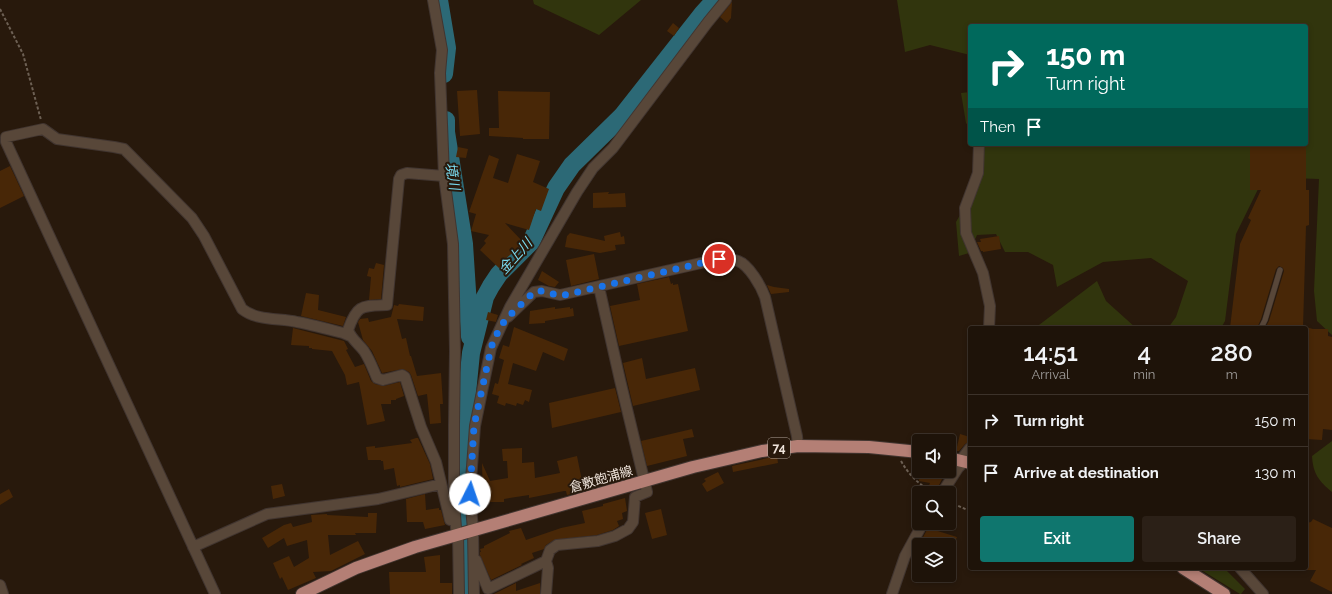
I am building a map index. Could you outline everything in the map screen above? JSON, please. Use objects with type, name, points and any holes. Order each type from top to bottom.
[{"type":"main road","name":"倉敷飽浦線","points":[[302,594],[356,568],[457,531],[474,530],[724,459],[762,451],[798,446],[869,447],[912,451]]},
{"type":"main road","points":[[1186,570],[1224,594]]},
{"type":"street","points":[[433,0],[442,50],[440,73],[444,176],[453,244],[455,351],[454,431],[459,594]]},
{"type":"street","points":[[474,594],[474,530],[470,494],[474,426],[491,348],[510,307],[577,192],[593,168],[613,148],[726,0]]},
{"type":"street","points":[[215,594],[6,142],[6,137],[43,129],[57,139],[124,149],[192,218],[204,236],[242,308],[247,313],[254,316],[296,322],[344,332],[350,336],[364,351],[377,378],[383,380],[402,374],[405,378],[421,427],[436,462],[451,524],[457,531]]},
{"type":"street","points":[[979,146],[978,173],[966,208],[966,233],[983,273],[990,306],[989,326]]},
{"type":"street","points":[[350,336],[348,330],[357,311],[362,307],[387,305],[399,178],[401,175],[407,173],[444,176]]},
{"type":"street","points":[[505,320],[534,292],[542,291],[560,296],[719,259],[734,259],[740,262],[756,280],[765,297],[798,446]]},
{"type":"street","points":[[546,594],[548,568],[546,561],[550,550],[557,545],[598,541],[615,536],[628,529],[633,522],[635,498],[647,492],[599,287]]},
{"type":"street","points":[[946,486],[968,451]]},
{"type":"street","points":[[193,547],[267,514],[378,499],[442,484]]},
{"type":"street","points":[[892,594],[905,556],[919,530]]},
{"type":"street","points":[[474,556],[488,590],[546,561]]},
{"type":"street","points":[[1242,570],[1263,594]]},
{"type":"street","points":[[0,585],[3,594]]},
{"type":"lane","points":[[1262,326],[1280,270]]},
{"type":"path","points":[[0,9],[23,54],[43,129]]},
{"type":"path","points":[[895,449],[908,473],[922,486]]},
{"type":"path","points":[[956,505],[968,510]]},
{"type":"green space","points":[[533,0],[641,0],[599,35],[534,4]]},
{"type":"green space","points":[[897,0],[1332,0],[1332,335],[1317,321],[1314,291],[1319,179],[1264,177],[1236,234],[1225,321],[1222,326],[1169,326],[1176,317],[1188,281],[1151,258],[1103,262],[1057,287],[1053,265],[1028,252],[1005,252],[996,234],[977,235],[969,253],[959,256],[956,222],[983,175],[983,146],[1308,146],[1308,24],[968,24],[968,54],[930,45],[905,52]]},
{"type":"green space","points":[[968,92],[968,126],[966,123],[961,93]]},
{"type":"green space","points":[[1097,281],[1106,301],[1134,326],[1038,326]]},
{"type":"green space","points":[[1332,441],[1332,492],[1315,472],[1312,456]]},
{"type":"green space","points":[[1201,570],[1226,570],[1245,589],[1240,594]]},
{"type":"building","points":[[732,2],[731,18],[727,23],[720,17]]},
{"type":"building","points":[[673,23],[679,28],[674,36],[667,31]]},
{"type":"building","points":[[477,90],[480,134],[460,136],[457,91]]},
{"type":"building","points":[[498,91],[550,92],[549,139],[523,139],[489,136],[489,128],[499,128]]},
{"type":"building","points":[[1250,146],[1306,146],[1306,190],[1309,190],[1309,225],[1306,226],[1303,326],[1266,326],[1284,271],[1283,268],[1279,266],[1276,269],[1258,326],[1230,326],[1240,244],[1251,220],[1248,218],[1261,190],[1250,190]]},
{"type":"building","points":[[458,147],[468,149],[466,158],[456,157]]},
{"type":"building","points":[[517,154],[540,161],[533,182],[549,189],[541,211],[536,209],[529,230],[505,223],[524,243],[503,261],[505,263],[499,268],[480,250],[486,243],[484,241],[489,235],[471,231],[476,214],[469,212],[489,155],[499,159],[493,178],[508,183]]},
{"type":"building","points":[[10,166],[24,196],[0,208],[0,171]]},
{"type":"building","points":[[609,192],[608,194],[625,193],[626,207],[593,208],[593,193]]},
{"type":"building","points":[[620,232],[621,237],[624,236],[625,244],[615,245],[616,250],[600,253],[565,247],[567,236],[570,233],[605,241],[604,236]]},
{"type":"building","points":[[999,236],[1001,249],[981,251],[977,242],[981,242],[980,239]]},
{"type":"building","points":[[594,254],[599,279],[571,286],[566,260]]},
{"type":"building","points":[[376,263],[384,265],[381,299],[369,300],[371,277],[367,276],[369,268],[374,269]]},
{"type":"building","points":[[542,271],[559,282],[555,287],[549,286],[538,280]]},
{"type":"building","points":[[669,277],[671,284],[678,284],[688,331],[619,346],[610,306],[640,300],[637,284]]},
{"type":"building","points":[[767,285],[789,289],[789,292],[771,294]]},
{"type":"building","points":[[306,293],[319,295],[318,310],[346,317],[343,326],[301,316]]},
{"type":"building","points":[[399,304],[424,307],[423,321],[397,319],[402,339],[406,338],[417,376],[441,373],[443,404],[440,404],[441,423],[430,424],[427,394],[418,396],[409,372],[403,369],[382,373],[372,351],[363,340],[358,322],[360,319],[368,318],[369,322],[391,317],[394,305],[398,306]]},
{"type":"building","points":[[555,307],[555,309],[573,308],[574,316],[545,321],[545,323],[529,324],[530,311]]},
{"type":"building","points":[[488,312],[498,315],[496,322],[486,320]]},
{"type":"building","points":[[514,327],[568,349],[564,361],[543,352],[536,371],[513,363],[508,384],[532,390],[529,402],[525,400],[523,405],[517,403],[516,406],[506,403],[505,406],[497,403],[499,396],[492,394],[495,383],[498,384],[504,360],[499,358],[503,345],[509,347]]},
{"type":"building","points":[[293,328],[344,341],[348,349],[346,350],[355,367],[364,364],[371,381],[375,384],[384,386],[400,382],[404,396],[396,400],[391,400],[391,404],[381,404],[385,421],[367,425],[359,382],[347,385],[345,375],[332,351],[312,349],[309,348],[309,346],[291,345]]},
{"type":"building","points":[[1308,328],[1328,329],[1328,336],[1332,337],[1332,430],[1323,429],[1322,440],[1308,439]]},
{"type":"building","points":[[642,358],[646,379],[695,368],[700,390],[633,406],[623,363]]},
{"type":"building","points":[[615,388],[621,412],[552,428],[549,403]]},
{"type":"building","points":[[692,429],[694,437],[683,439],[687,456],[647,466],[641,441]]},
{"type":"building","points":[[960,434],[968,436],[968,442],[959,451],[956,451]]},
{"type":"building","points":[[418,438],[430,464],[433,479],[400,487],[400,485],[397,486],[394,468],[384,470],[383,461],[368,460],[366,447],[375,446],[375,448],[412,443],[410,440]]},
{"type":"building","points":[[522,448],[522,463],[534,462],[535,478],[560,473],[557,461],[577,456],[582,481],[585,483],[586,490],[567,495],[566,491],[564,491],[529,498],[529,495],[504,499],[504,502],[483,502],[482,463],[490,481],[508,478],[507,461],[503,461],[502,449]]},
{"type":"building","points":[[777,456],[778,463],[733,472],[732,466]]},
{"type":"building","points":[[718,472],[724,483],[707,492],[702,484],[706,481],[704,479]]},
{"type":"building","points":[[919,478],[942,478],[938,486],[929,486],[930,483],[919,481]]},
{"type":"building","points":[[282,484],[285,496],[273,499],[271,486]]},
{"type":"building","points":[[9,489],[13,497],[0,505],[0,494]]},
{"type":"building","points":[[425,494],[426,510],[439,508],[439,510],[441,510],[445,525],[425,529],[423,522],[407,522],[406,499]]},
{"type":"building","points":[[625,498],[627,511],[622,513],[623,519],[617,521],[619,526],[613,530],[597,535],[554,540],[546,545],[544,549],[532,553],[534,558],[491,580],[480,555],[480,549],[484,548],[484,546],[510,533],[509,531],[521,528],[526,540],[561,528],[585,523],[582,511],[603,506],[603,504]]},
{"type":"building","points":[[661,509],[667,535],[652,539],[645,513]]},
{"type":"building","points":[[368,513],[377,513],[376,533],[328,535],[330,555],[358,541],[365,554],[331,571],[313,572],[316,578],[288,590],[282,577],[280,579],[273,563],[289,556],[294,567],[309,558],[307,540],[287,546],[284,538],[268,548],[262,538],[284,525],[291,523],[293,527],[312,522],[311,515],[327,514],[368,517]]},
{"type":"building","points":[[1313,519],[1332,528],[1332,592],[1310,581],[1316,570],[1308,570],[1308,523],[1311,522]]},
{"type":"building","points":[[927,530],[934,530],[957,537],[956,540],[956,538],[923,538]]},
{"type":"building","points":[[440,555],[440,583],[452,583],[452,594],[390,594],[389,572],[426,572],[424,557]]},
{"type":"building","points":[[516,583],[516,591],[540,583],[540,594],[494,594]]},
{"type":"waterway","name":"境川","points":[[439,0],[447,48],[444,74]]},
{"type":"waterway","name":"金上川","points":[[465,523],[463,498],[464,423],[471,353],[485,297],[499,274],[531,242],[556,188],[572,165],[622,116],[703,13],[715,0]]},
{"type":"waterway","name":"境川","points":[[446,120],[446,132],[464,244],[470,337]]},
{"type":"waterway","name":"金上川","points":[[466,594],[467,542]]},
{"type":"route","points":[[470,494],[474,426],[491,348],[494,339],[505,320],[518,307],[534,292],[542,291],[560,296],[719,259]]}]
